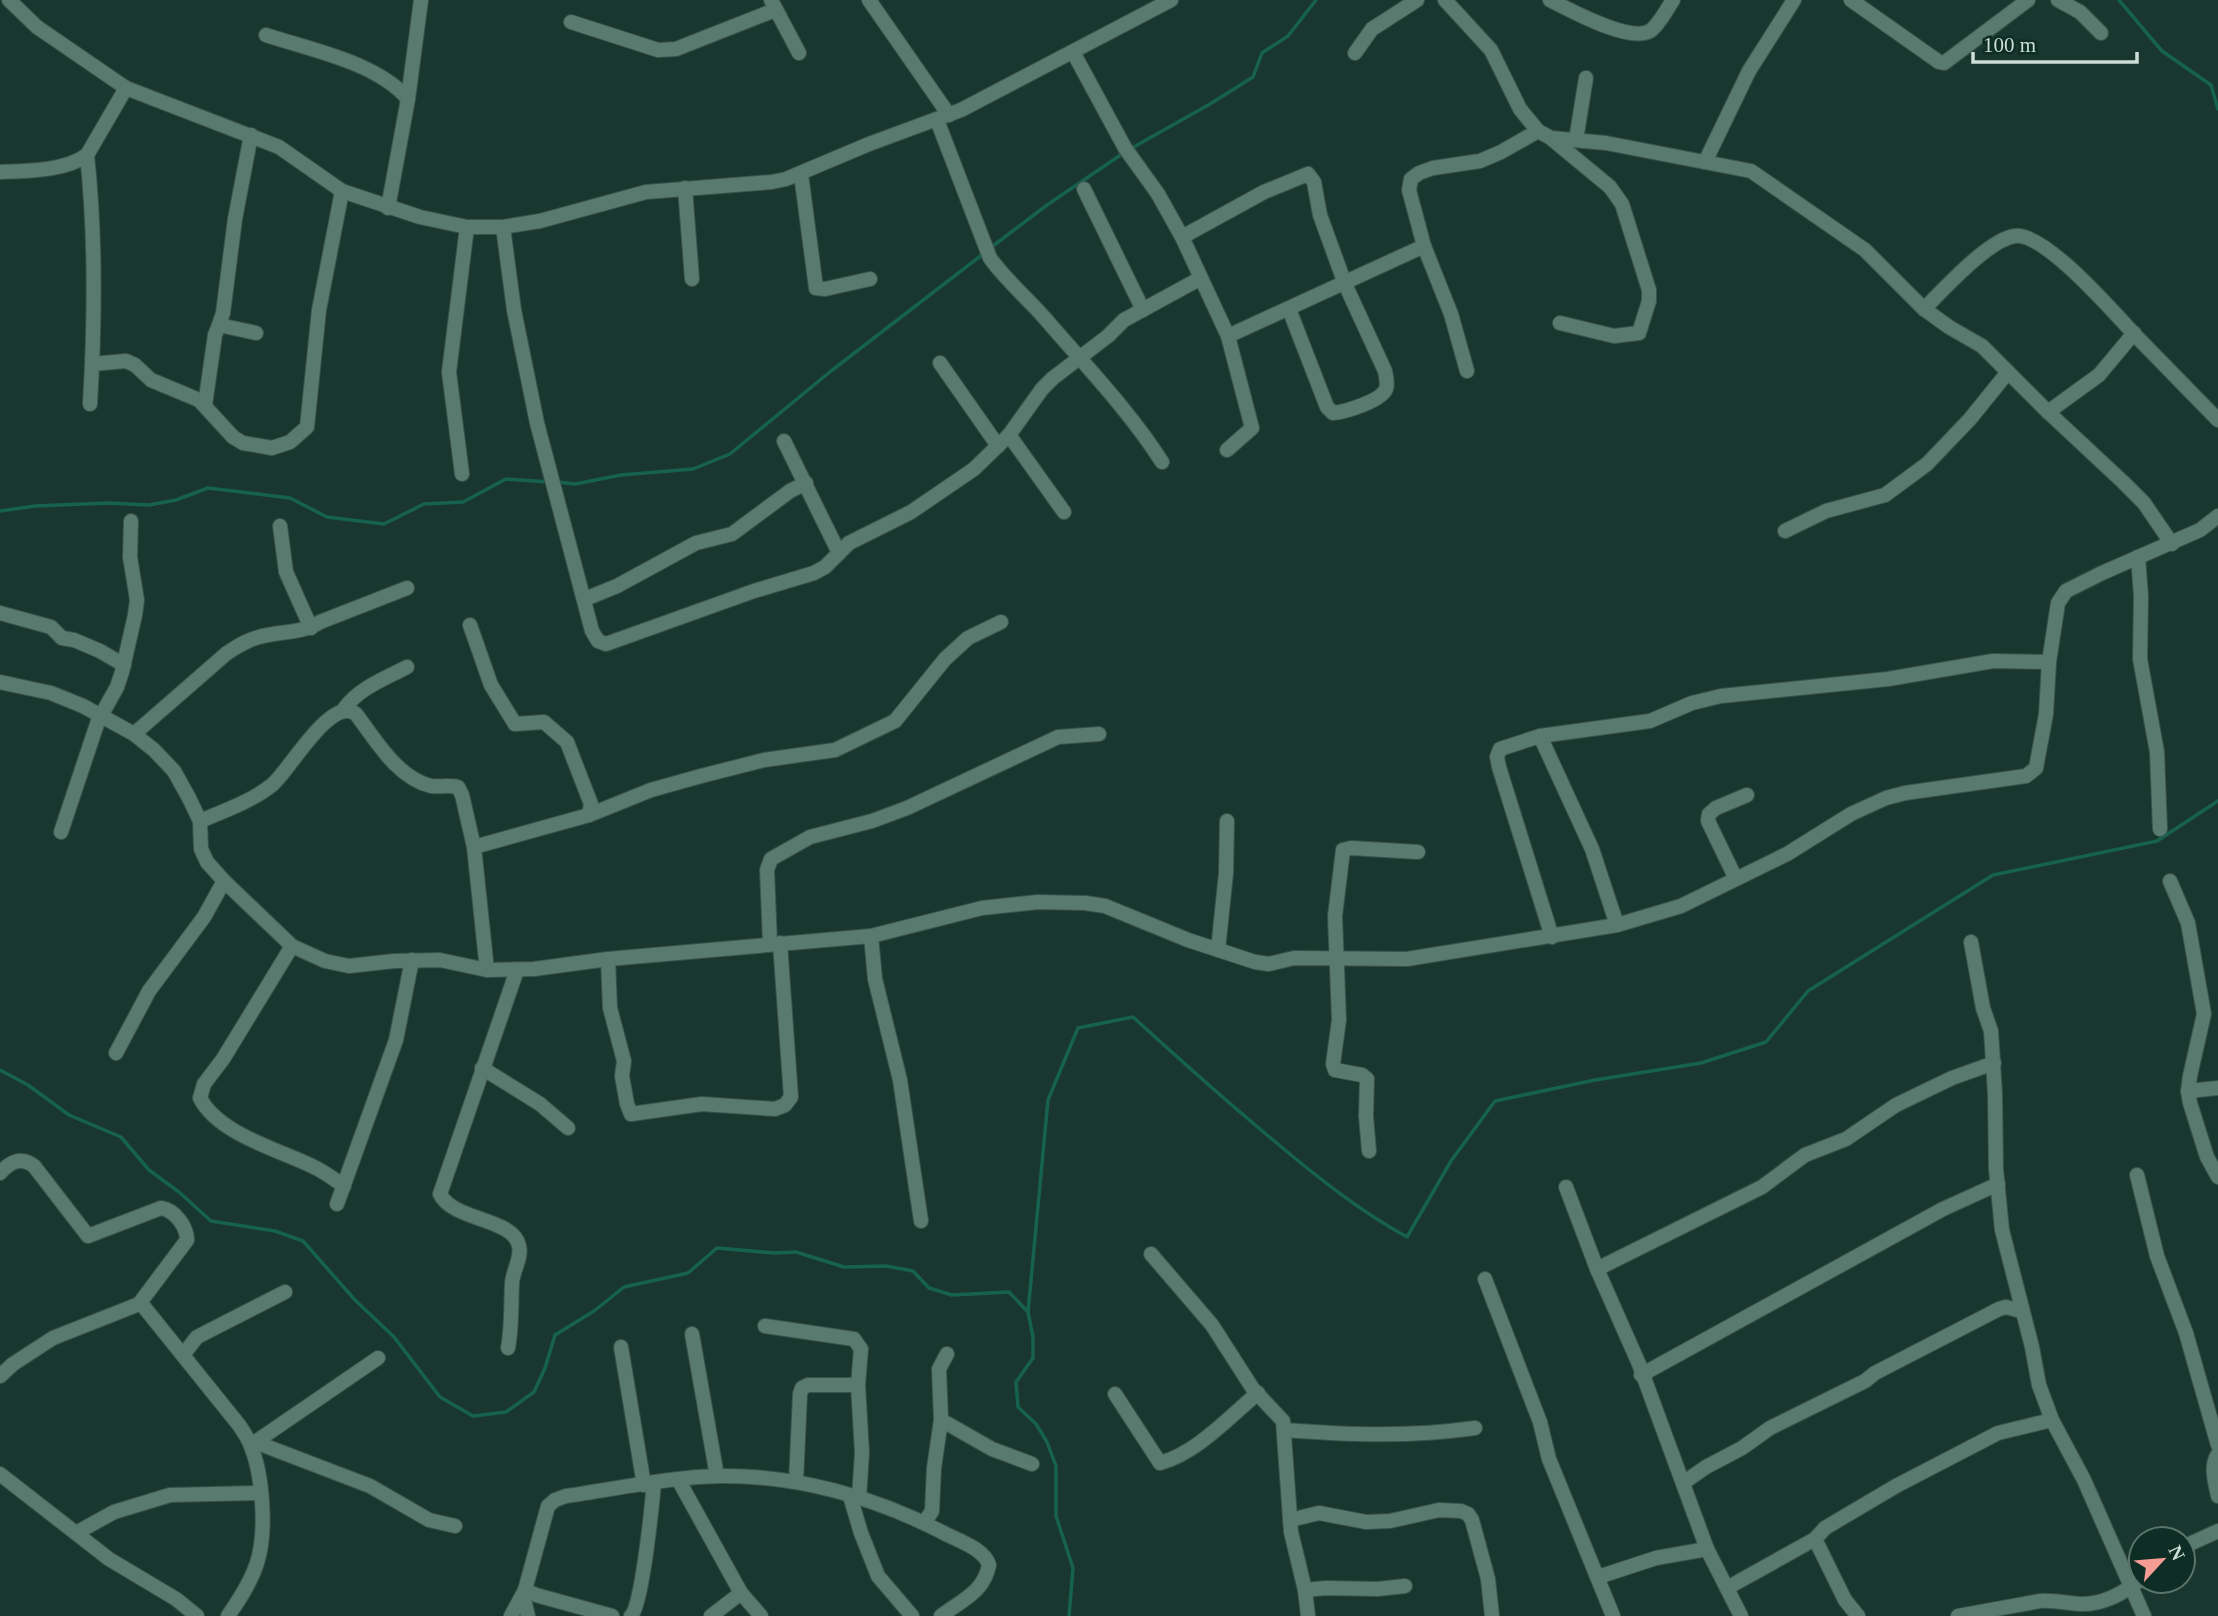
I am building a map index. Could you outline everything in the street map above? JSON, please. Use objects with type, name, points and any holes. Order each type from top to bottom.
[{"type":"street","points":[[388,208],[408,99],[421,0]]},
{"type":"street","points":[[869,0],[925,78],[943,117],[990,258],[1000,273],[1047,321],[1134,423],[1162,462]]},
{"type":"street","points":[[12,1],[37,27],[127,88],[279,147],[342,191],[388,208],[467,227],[503,227],[540,221],[646,192],[772,182],[801,174],[869,144],[943,117],[1171,0]]},
{"type":"street","points":[[1355,53],[1372,29],[1417,0]]},
{"type":"street","points":[[1445,0],[1491,50],[1520,109],[1544,135],[1610,187],[1622,204],[1648,290],[1649,301],[1641,331],[1635,335],[1614,336],[1560,323]]},
{"type":"street","points":[[1550,0],[1571,5],[1596,24],[1637,34],[1653,29],[1673,0]]},
{"type":"street","points":[[1705,162],[1749,71],[1794,0]]},
{"type":"street","points":[[1851,0],[1944,63],[2028,0]]},
{"type":"street","points":[[2058,0],[2080,12],[2101,33]]},
{"type":"street","points":[[571,22],[645,46],[667,49],[691,43],[773,5],[799,53]]},
{"type":"street","points":[[266,35],[359,66],[388,80],[408,99]]},
{"type":"street","points":[[1073,52],[1125,148],[1158,194],[1182,237],[1228,336],[1252,428],[1227,450]]},
{"type":"street","points":[[1576,140],[1586,78]]},
{"type":"street","points":[[0,172],[64,166],[77,162],[87,155],[127,88]]},
{"type":"street","points":[[205,405],[215,335],[223,313],[233,232],[251,135]]},
{"type":"street","points":[[1467,371],[1451,314],[1424,246],[1409,190],[1411,179],[1419,173],[1433,168],[1480,161],[1544,135],[1606,142],[1751,171],[1865,250],[1924,309],[1982,346],[2144,503],[2172,544]]},
{"type":"street","points":[[87,155],[93,206],[96,282],[90,404]]},
{"type":"street","points":[[801,174],[816,288],[825,289],[870,279]]},
{"type":"street","points":[[1182,237],[1264,192],[1308,174],[1314,182],[1321,215],[1345,284],[1385,371],[1385,392],[1344,412],[1333,413],[1327,407],[1289,309]]},
{"type":"street","points":[[685,188],[692,279]]},
{"type":"street","points":[[1084,188],[1143,310]]},
{"type":"street","points":[[92,364],[126,361],[135,365],[151,380],[205,405],[233,437],[243,443],[272,448],[289,442],[307,427],[319,310],[342,191]]},
{"type":"street","points":[[461,474],[449,372],[467,227]]},
{"type":"street","points":[[503,227],[514,310],[537,424],[592,631],[598,641],[606,644],[825,567],[858,538],[911,512],[974,469],[1004,441],[1042,389],[1124,320],[1201,278]]},
{"type":"street","points":[[1924,309],[1981,255],[2013,236],[2025,236],[2067,265],[2102,298],[2218,420]]},
{"type":"street","points":[[1228,336],[1424,246]]},
{"type":"street","points":[[219,325],[256,333]]},
{"type":"street","points":[[2048,412],[2099,375],[2134,333]]},
{"type":"street","points":[[940,363],[1064,512]]},
{"type":"street","points":[[1786,531],[1826,510],[1885,495],[1927,464],[1970,419],[2008,372]]},
{"type":"street","points":[[785,441],[839,553]]},
{"type":"street","points":[[585,599],[617,586],[696,542],[732,534],[790,491],[806,483]]},
{"type":"street","points":[[0,682],[51,693],[83,706],[100,718],[134,734],[154,750],[174,771],[200,821],[201,849],[207,862],[224,881],[292,946],[325,961],[349,966],[439,960],[487,970],[517,970],[608,959],[870,936],[982,908],[1038,902],[1105,906],[1149,926],[1269,964],[1294,958],[1407,959],[1617,925],[1681,906],[1787,854],[1851,814],[1886,798],[2026,776],[2036,768],[2046,714],[2049,662],[2058,603],[2066,591],[2172,544],[2200,530],[2218,516]]},
{"type":"street","points":[[61,832],[100,718],[117,687],[124,665],[137,600],[131,569],[131,521]]},
{"type":"street","points":[[280,526],[286,572],[311,628]]},
{"type":"street","points":[[2138,557],[2141,596],[2140,659],[2157,752],[2160,829]]},
{"type":"street","points":[[134,734],[228,653],[245,642],[261,636],[311,628],[407,588]]},
{"type":"street","points":[[0,613],[51,627],[62,638],[91,648],[124,665]]},
{"type":"street","points":[[474,847],[589,815],[651,790],[701,776],[764,760],[835,750],[895,721],[945,659],[968,638],[1001,622]]},
{"type":"street","points":[[470,625],[491,685],[515,724],[544,722],[567,742],[591,804],[589,815]]},
{"type":"street","points":[[1552,937],[1497,757],[1500,749],[1540,736],[1650,721],[1692,703],[1721,696],[1888,679],[1993,661],[2049,662]]},
{"type":"street","points":[[200,821],[231,808],[273,784],[310,737],[344,709],[353,697],[372,684],[407,667]]},
{"type":"street","points":[[344,709],[351,709],[356,714],[386,754],[410,776],[433,786],[458,787],[474,847],[487,970]]},
{"type":"street","points":[[608,959],[610,1008],[624,1061],[622,1076],[631,1114],[702,1104],[775,1109],[785,1105],[791,1097],[767,870],[771,859],[810,837],[872,821],[907,808],[1058,737],[1099,734]]},
{"type":"street","points":[[1540,736],[1592,849],[1617,925]]},
{"type":"street","points":[[1736,879],[1708,821],[1709,814],[1716,808],[1747,795]]},
{"type":"street","points":[[1219,950],[1226,873],[1227,821]]},
{"type":"street","points":[[1369,1152],[1367,1079],[1362,1075],[1335,1070],[1333,1064],[1339,1020],[1335,916],[1343,850],[1351,848],[1418,852]]},
{"type":"street","points":[[116,1053],[149,991],[204,917],[224,881]]},
{"type":"street","points":[[2170,881],[2188,923],[2204,1014],[2189,1091],[2207,1157],[2218,1177]]},
{"type":"street","points":[[870,936],[875,979],[900,1080],[921,1221]]},
{"type":"street","points":[[1971,943],[1983,1008],[1992,1031],[2002,1230],[2039,1385],[2052,1420],[2127,1565]]},
{"type":"street","points":[[292,946],[223,1059],[204,1084],[200,1098],[206,1110],[251,1141],[316,1169],[344,1186]]},
{"type":"street","points":[[337,1204],[393,1049],[412,960]]},
{"type":"street","points":[[508,1348],[513,1318],[512,1283],[519,1257],[519,1245],[511,1232],[449,1206],[440,1194],[517,970]]},
{"type":"street","points":[[1597,1269],[1762,1188],[1805,1155],[1836,1144],[1896,1105],[1952,1078],[1994,1063]]},
{"type":"street","points":[[482,1068],[540,1104],[568,1128]]},
{"type":"street","points":[[2189,1091],[2218,1088]]},
{"type":"street","points":[[0,1174],[11,1163],[21,1159],[28,1161],[88,1236],[161,1208],[172,1212],[186,1230],[187,1240],[139,1304],[53,1338],[13,1364],[0,1377]]},
{"type":"street","points":[[2137,1175],[2157,1256],[2186,1333],[2218,1446]]},
{"type":"street","points":[[1641,1375],[1943,1209],[1998,1184]]},
{"type":"street","points":[[1566,1187],[1597,1269],[1639,1364],[1707,1549],[1741,1616]]},
{"type":"street","points":[[1151,1254],[1212,1325],[1258,1393],[1283,1421],[1290,1520],[1308,1616]]},
{"type":"street","points":[[1485,1279],[1540,1422],[1549,1459],[1613,1616]]},
{"type":"street","points":[[183,1355],[197,1337],[285,1292]]},
{"type":"street","points":[[139,1304],[253,1443],[261,1493],[262,1536],[257,1563],[228,1616]]},
{"type":"street","points":[[1683,1483],[1770,1428],[1866,1381],[1875,1373],[1998,1309],[2006,1307],[2021,1311]]},
{"type":"street","points":[[765,1326],[853,1339],[861,1349],[858,1385],[862,1453],[855,1497],[861,1533],[878,1576],[912,1616]]},
{"type":"street","points":[[692,1334],[717,1476]]},
{"type":"street","points":[[621,1347],[650,1484],[640,1591],[636,1612],[631,1616]]},
{"type":"street","points":[[923,1523],[932,1511],[934,1468],[941,1420],[939,1369],[947,1353]]},
{"type":"street","points":[[253,1443],[378,1358]]},
{"type":"street","points":[[796,1482],[802,1388],[808,1385],[858,1385]]},
{"type":"street","points":[[1115,1394],[1160,1463],[1172,1460],[1204,1438],[1258,1393]]},
{"type":"street","points":[[941,1420],[992,1449],[1032,1464]]},
{"type":"street","points":[[1727,1588],[1815,1539],[1825,1528],[1896,1486],[1966,1449],[2008,1429],[2052,1420]]},
{"type":"street","points":[[1285,1430],[1354,1436],[1443,1433],[1475,1428]]},
{"type":"street","points":[[253,1443],[370,1486],[429,1520],[456,1526]]},
{"type":"street","points":[[2218,1454],[2214,1459],[2213,1471],[2218,1495]]},
{"type":"street","points":[[0,1474],[109,1559],[176,1599],[197,1616]]},
{"type":"street","points":[[511,1616],[524,1592],[545,1514],[555,1500],[566,1496],[717,1476],[796,1482],[855,1497],[891,1508],[982,1553],[989,1565],[986,1579],[980,1588],[942,1616]]},
{"type":"street","points":[[679,1480],[741,1593],[761,1616]]},
{"type":"street","points":[[75,1533],[114,1512],[170,1495],[261,1493]]},
{"type":"street","points":[[1290,1520],[1319,1513],[1366,1522],[1399,1520],[1433,1510],[1461,1511],[1468,1514],[1488,1579],[1492,1616]]},
{"type":"street","points":[[2197,1541],[2218,1531]]},
{"type":"street","points":[[1815,1539],[1845,1600],[1858,1616]]},
{"type":"street","points":[[1598,1577],[1656,1558],[1707,1549]]},
{"type":"street","points":[[1305,1590],[1405,1586]]},
{"type":"street","points":[[1958,1616],[2052,1600],[2084,1610],[2127,1588]]},
{"type":"street","points":[[524,1592],[528,1616]]},
{"type":"street","points":[[524,1592],[612,1616]]},
{"type":"street","points":[[711,1616],[741,1593]]},
{"type":"street","points":[[2139,1595],[2144,1616]]},
{"type":"waterway","points":[[1132,148],[1253,77],[1262,53],[1288,36],[1316,0]]},
{"type":"waterway","points":[[2119,0],[2162,51],[2211,85],[2218,109]]},
{"type":"waterway","points":[[989,249],[1047,205],[1125,152]]},
{"type":"waterway","points":[[557,482],[575,484],[621,475],[693,469],[730,454],[831,371],[983,254]]},
{"type":"waterway","points":[[0,511],[35,506],[108,503],[149,505],[176,500],[208,488],[290,498],[327,517],[384,524],[424,504],[463,502],[506,479],[549,482]]},
{"type":"waterway","points":[[1028,1312],[1048,1100],[1078,1028],[1133,1017],[1305,1167],[1354,1204],[1407,1237],[1451,1161],[1495,1101],[1595,1080],[1701,1063],[1766,1042],[1808,991],[1993,875],[2157,841],[2218,801]]},
{"type":"waterway","points":[[0,1070],[28,1085],[69,1115],[121,1137],[149,1170],[211,1221],[275,1231],[303,1241],[355,1300],[394,1337],[440,1397],[473,1416],[506,1412],[534,1392],[555,1335],[594,1311],[624,1287],[688,1273],[717,1248],[774,1253],[796,1252],[844,1267],[886,1266],[913,1271],[929,1288],[952,1295],[1009,1292],[1028,1312],[1033,1337],[1033,1358],[1016,1382],[1018,1407],[1036,1424],[1047,1442],[1056,1466],[1056,1516],[1073,1568],[1069,1616]]}]
